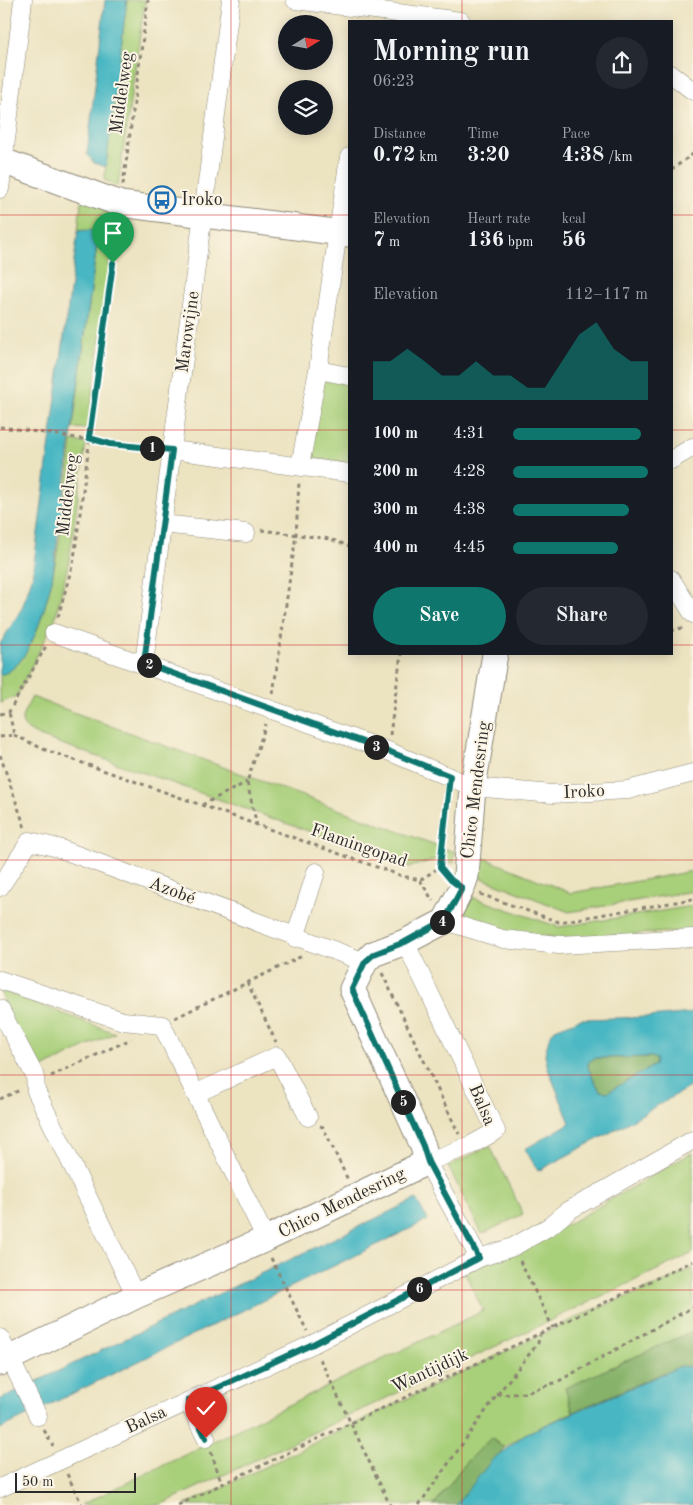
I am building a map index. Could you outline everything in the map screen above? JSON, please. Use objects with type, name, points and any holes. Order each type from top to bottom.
[{"type":"street","points":[[0,188],[3,122],[23,0]]},
{"type":"street","points":[[204,215],[231,0]]},
{"type":"street","points":[[295,0],[452,20]]},
{"type":"street","points":[[673,76],[693,91]]},
{"type":"street","points":[[2,160],[121,204],[343,233]]},
{"type":"street","points":[[300,466],[343,233],[348,173]]},
{"type":"street","name":"Marowijne","points":[[144,663],[204,215]]},
{"type":"street","points":[[318,370],[348,376]]},
{"type":"street","points":[[673,459],[693,448]]},
{"type":"street","points":[[172,450],[348,472]]},
{"type":"street","points":[[162,524],[246,533]]},
{"type":"street","points":[[673,582],[693,614]]},
{"type":"street","points":[[54,633],[144,663],[388,751],[473,787]]},
{"type":"street","name":"Chico Mendesring","points":[[445,920],[462,888],[466,876],[473,787],[495,655]]},
{"type":"street","name":"Iroko","points":[[473,787],[552,794],[628,790],[693,773]]},
{"type":"street","points":[[0,887],[30,841]]},
{"type":"street","name":"Azobé","points":[[30,841],[58,848],[295,938],[369,958]]},
{"type":"street","points":[[295,938],[316,872]]},
{"type":"street","points":[[369,958],[405,942],[445,920],[503,939],[558,945],[693,938]]},
{"type":"street","name":"Balsa","points":[[405,942],[496,1131],[465,1147],[428,1162]]},
{"type":"street","name":"Chico Mendesring","points":[[7,1360],[136,1296],[269,1249],[356,1196],[428,1162],[423,1146],[352,989],[369,958]]},
{"type":"street","points":[[0,980],[124,1021],[162,1025],[269,1249]]},
{"type":"street","points":[[0,1009],[35,1076],[36,1091],[136,1296]]},
{"type":"street","points":[[195,1094],[277,1056],[308,1117]]},
{"type":"street","name":"Balsa","points":[[0,1488],[313,1344],[479,1258],[513,1247],[550,1226],[568,1211],[693,1140]]},
{"type":"street","points":[[428,1162],[479,1258]]},
{"type":"street","points":[[7,1360],[38,1416]]},
{"type":"street","points":[[188,1401],[206,1438]]},
{"type":"path","name":"Middelweg","points":[[9,712],[54,633],[74,559],[148,0]]},
{"type":"path","points":[[673,169],[693,154]]},
{"type":"path","points":[[0,426],[89,438],[110,444],[172,450]]},
{"type":"path","points":[[257,826],[247,782],[271,709],[296,535],[300,466]]},
{"type":"path","points":[[246,533],[253,529],[330,539],[348,546]]},
{"type":"path","points":[[388,751],[401,655]]},
{"type":"path","points":[[0,714],[9,712],[14,735],[0,737]]},
{"type":"path","name":"Flamingopad","points":[[14,735],[43,749],[402,876],[420,880],[440,867]]},
{"type":"path","points":[[0,755],[30,841]]},
{"type":"path","points":[[450,776],[440,867],[451,880],[462,888],[559,922],[693,899]]},
{"type":"path","points":[[202,805],[247,782]]},
{"type":"path","points":[[369,958],[465,1147]]},
{"type":"path","points":[[247,982],[279,1048],[277,1056]]},
{"type":"path","points":[[308,1117],[313,1123],[323,1127],[356,1196]]},
{"type":"path","points":[[269,1249],[290,1296]]},
{"type":"path","name":"Wantijdijk","points":[[178,1505],[693,1261]]},
{"type":"path","points":[[526,1273],[553,1328]]},
{"type":"path","points":[[497,1395],[526,1393],[557,1382],[693,1307]]},
{"type":"path","points":[[419,1505],[497,1395],[538,1343],[540,1335]]},
{"type":"path","points":[[330,1380],[390,1505]]},
{"type":"path","points":[[206,1438],[222,1484]]},
{"type":"path","points":[[78,1496],[82,1505]]},
{"type":"green space","points":[[127,0],[145,0],[118,186],[104,180]]},
{"type":"green space","points":[[82,193],[118,207],[88,429],[73,428],[98,237],[83,230],[78,231]]},
{"type":"green space","points":[[322,379],[348,383],[348,463],[312,458]]},
{"type":"green space","points":[[72,441],[86,443],[69,561],[55,619],[17,696],[0,703],[0,675],[18,663],[33,640],[44,608],[54,571],[61,532]]},
{"type":"green space","points":[[32,697],[455,852],[454,863],[438,859],[410,867],[39,736],[26,728],[22,720]]},
{"type":"green space","points":[[479,856],[571,893],[693,871],[693,891],[569,912],[474,875]]},
{"type":"green space","points":[[472,897],[559,927],[693,906],[693,931],[561,938],[505,932],[461,919]]},
{"type":"green space","points":[[0,990],[115,1033],[34,1072],[5,1009]]},
{"type":"green space","points":[[594,1058],[656,1058],[655,1065],[608,1092],[600,1091],[588,1068],[588,1063]]},
{"type":"green space","points":[[490,1146],[523,1214],[482,1234],[448,1166]]},
{"type":"green space","points":[[693,1152],[693,1253],[160,1505],[81,1505],[483,1311],[465,1273],[570,1223]]},
{"type":"green space","points":[[693,1268],[693,1331],[565,1388],[573,1412],[525,1434],[504,1448],[491,1438],[466,1462],[434,1505],[185,1505],[590,1311],[665,1282]]},
{"type":"green space","points":[[693,1331],[693,1367],[663,1373],[573,1412],[565,1388]]},
{"type":"green space","points":[[491,1438],[504,1448],[456,1505],[434,1505],[466,1462]]},
{"type":"water","points":[[105,0],[127,0],[106,167],[94,163],[87,154]]},
{"type":"water","points":[[78,231],[96,231],[98,237],[52,580],[41,620],[28,649],[11,670],[0,675],[0,644],[22,608],[32,578]]},
{"type":"water","points":[[693,1013],[693,1085],[538,1171],[525,1149],[570,1123],[548,1069],[545,1054],[549,1038],[555,1029],[581,1019],[649,1017]],"holes":[[[652,1057],[656,1059],[655,1065],[608,1092],[600,1091],[588,1068],[588,1063],[594,1058]]]},
{"type":"water","points":[[416,1199],[428,1220],[0,1429],[0,1399]]},
{"type":"water","points":[[681,1366],[693,1367],[693,1505],[456,1505],[492,1460],[525,1434]]},
{"type":"place","name":"Iroko","points":[[162,200]]},
{"type":"route","points":[[113,263],[89,438],[110,444],[172,450],[144,663],[388,751],[450,776],[440,867],[451,880],[462,888],[445,920],[405,942],[374,954],[365,962],[352,989],[423,1146],[428,1162],[479,1258],[313,1344],[188,1401],[206,1438]]}]
